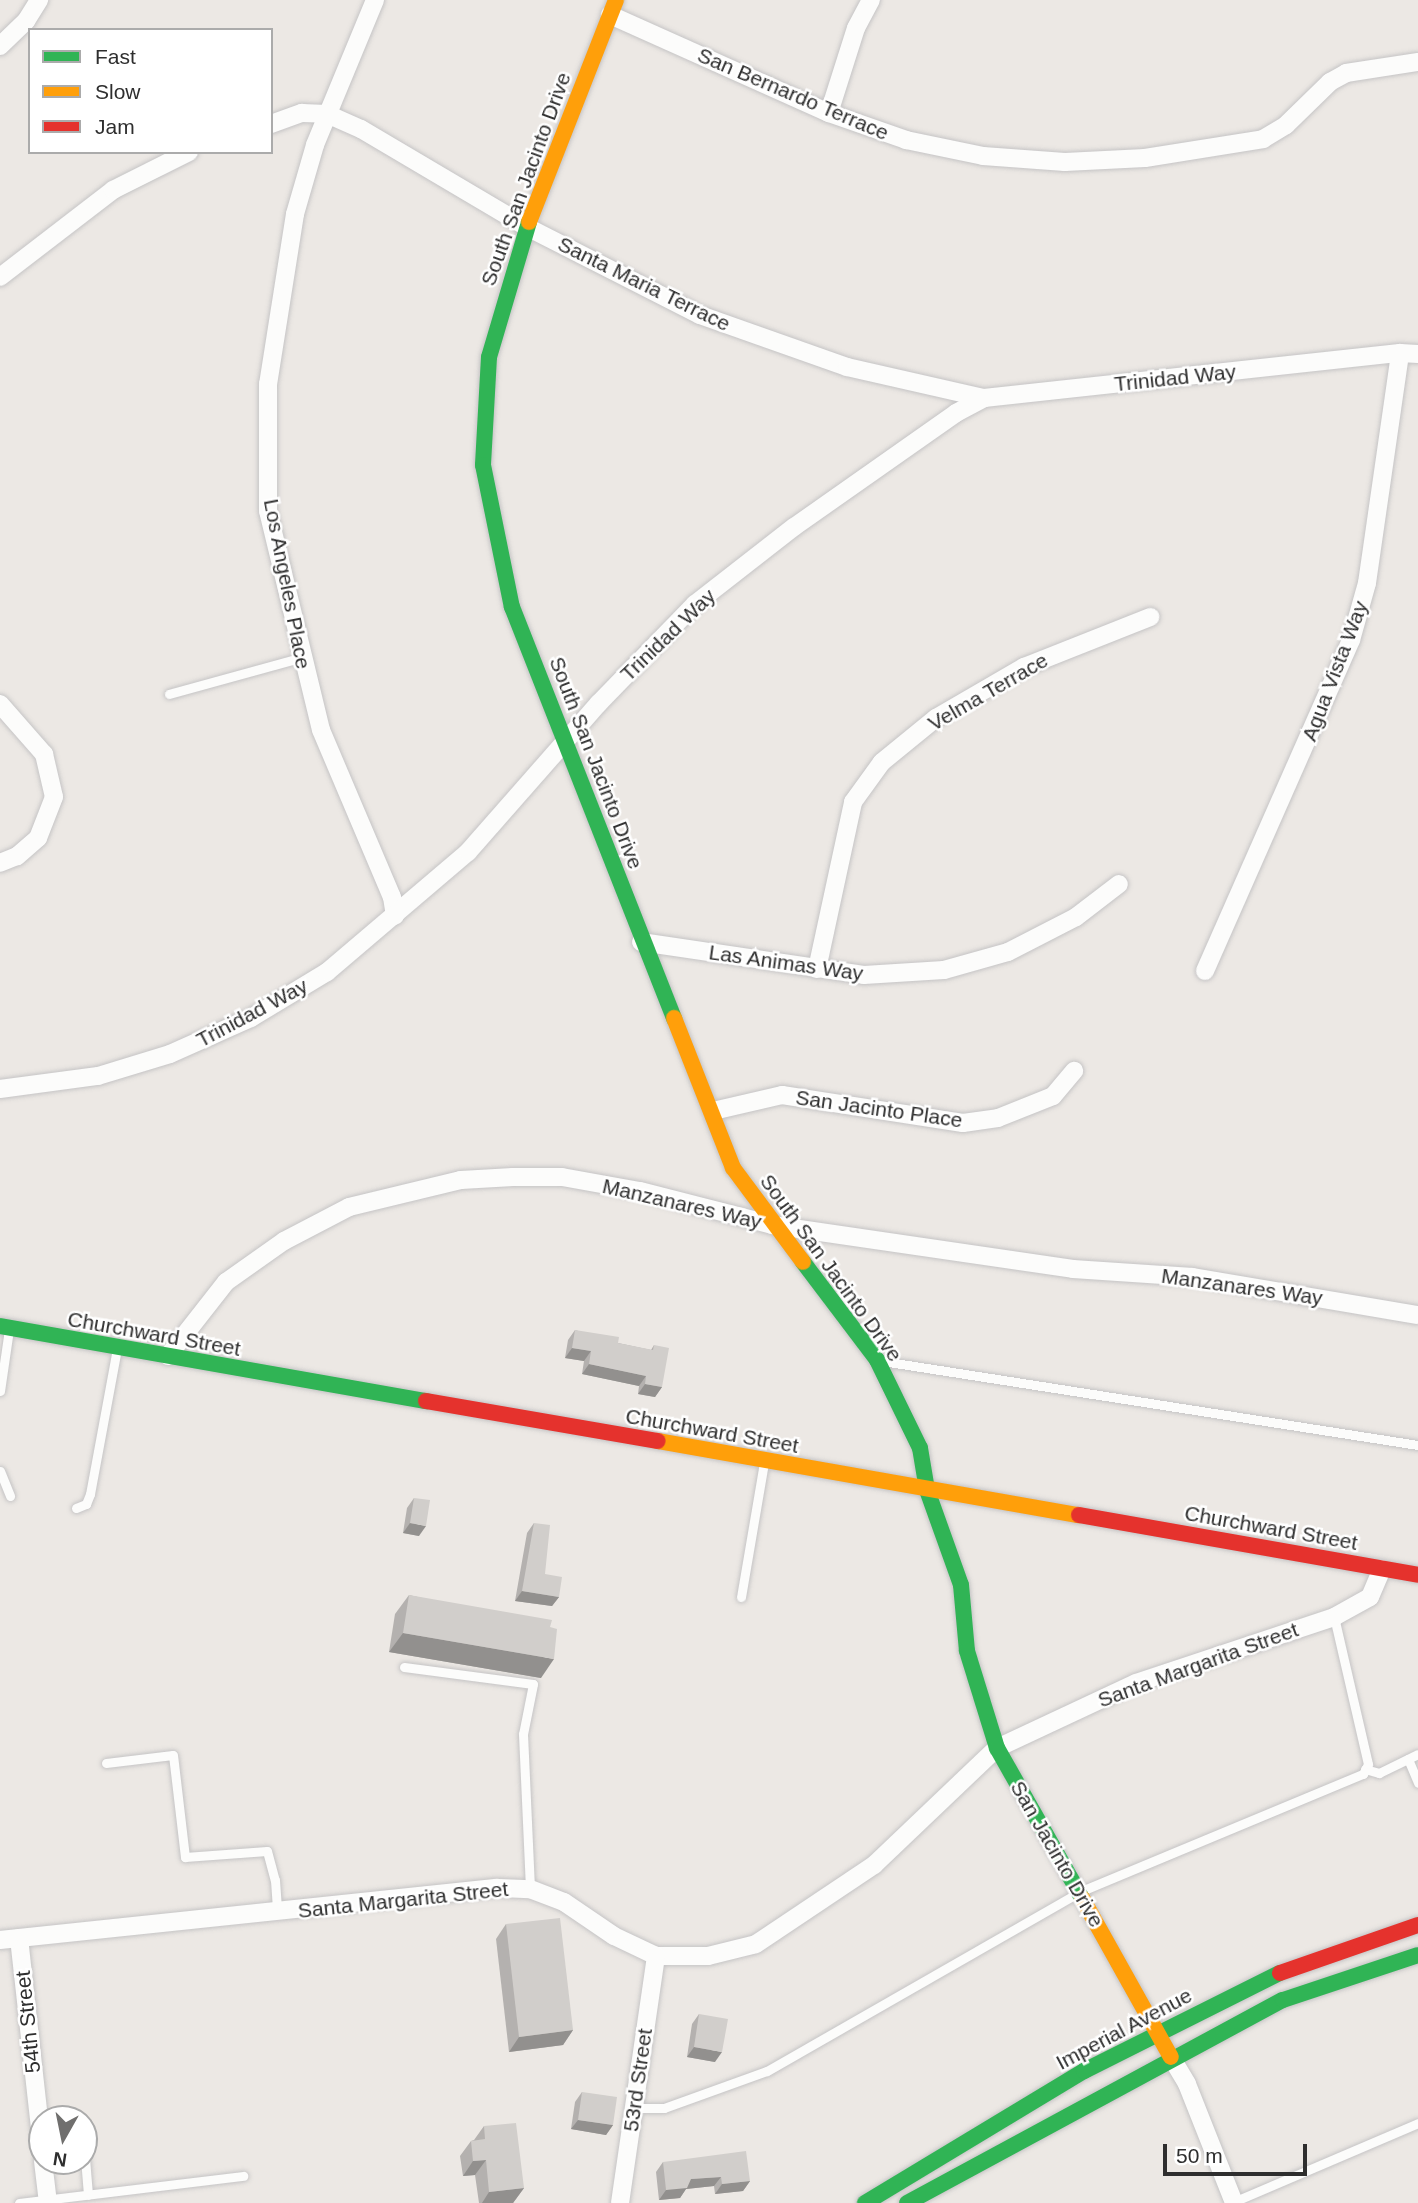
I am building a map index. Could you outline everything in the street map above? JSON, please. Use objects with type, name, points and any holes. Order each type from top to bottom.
[{"type":"street","points":[[0,46],[39,0]]},
{"type":"street","name":"Los Angeles Place","points":[[375,0],[327,114],[295,214],[268,384],[268,511],[300,658],[321,730],[392,897],[395,916]]},
{"type":"street","points":[[829,113],[856,28],[871,0]]},
{"type":"street","name":"San Bernardo Terrace","points":[[613,8],[829,113],[906,140],[983,156],[1065,162],[1145,158],[1264,139],[1286,125],[1330,82],[1346,73],[1418,62]]},
{"type":"street","name":"South San Jacinto Drive","points":[[613,8],[527,227],[489,357],[483,465],[512,607],[568,741],[641,942],[713,1111],[733,1168],[772,1225],[877,1360],[920,1448],[927,1490]]},
{"type":"street","points":[[273,123],[302,113],[327,114]]},
{"type":"street","name":"Santa Maria Terrace","points":[[327,114],[361,129],[527,227],[700,315],[847,367],[984,398]]},
{"type":"street","points":[[0,277],[113,190],[185,154]]},
{"type":"street","name":"Trinidad Way","points":[[0,1089],[98,1076],[211,1038],[327,972],[468,852],[704,597],[794,527],[956,413],[984,398],[1409,354]]},
{"type":"street","name":"Agua Vista Way","points":[[1205,971],[1351,640],[1367,583],[1409,354]]},
{"type":"street","name":"Velma Terrace","points":[[817,969],[853,802],[882,762],[936,718],[1024,667],[1150,617]]},
{"type":"street","points":[[0,704],[44,754],[54,797],[38,838],[17,856],[0,863]]},
{"type":"street","name":"Las Animas Way","points":[[641,942],[864,975],[944,971],[1008,952],[1076,917],[1119,884]]},
{"type":"street","name":"San Jacinto Place","points":[[713,1111],[782,1096],[963,1122],[998,1118],[1053,1096],[1074,1071]]},
{"type":"street","name":"Manzanares Way","points":[[168,1356],[226,1282],[255,1261],[349,1207],[405,1191],[461,1180],[562,1177],[640,1191],[772,1225],[1073,1269],[1193,1277],[1418,1315]]},
{"type":"street","name":"Churchward Street","points":[[5,1327],[1418,1575]]},
{"type":"street","name":"San Jacinto Drive","points":[[927,1490],[961,1585],[967,1651],[997,1748],[1171,2057],[1233,2203]]},
{"type":"street","name":"Santa Margarita Street","points":[[0,1940],[497,1888],[530,1889],[564,1902],[614,1936],[656,1956],[708,1956],[756,1944],[873,1866],[997,1748],[1136,1684],[1334,1617],[1370,1597],[1382,1569]]},
{"type":"street","name":"Imperial Avenue","points":[[865,2203],[1084,2071],[1158,2032],[1273,1976],[1418,1925]]},
{"type":"street","name":"54th Street","points":[[19,1938],[37,2105]]},
{"type":"street","points":[[906,2203],[1171,2057],[1283,2000],[1418,1955]]},
{"type":"street","name":"53rd Street","points":[[620,2203],[656,1956]]},
{"type":"street","points":[[45,2175],[48,2201]]},
{"type":"lane","points":[[169,694],[300,658]]},
{"type":"lane","points":[[0,1391],[5,1327]]},
{"type":"lane","points":[[76,1508],[86,1504],[90,1494],[117,1347]]},
{"type":"lane","points":[[877,1360],[1418,1445]]},
{"type":"lane","points":[[741,1597],[764,1461]]},
{"type":"lane","points":[[0,1471],[10,1496]]},
{"type":"lane","points":[[634,2108],[664,2108],[767,2071],[1079,1892],[1365,1769],[1368,1764],[1334,1617]]},
{"type":"lane","points":[[404,1667],[533,1684],[523,1734],[530,1889]]},
{"type":"lane","points":[[1365,1769],[1379,1773],[1418,1754]]},
{"type":"lane","points":[[106,1763],[173,1755],[186,1857],[267,1851],[275,1880],[277,1913]]},
{"type":"lane","points":[[1408,1759],[1418,1783]]},
{"type":"lane","points":[[1233,2203],[1418,2123]]},
{"type":"lane","points":[[86,2175],[88,2195]]},
{"type":"lane","points":[[19,2203],[243,2176]]},
{"type":"building","points":[[575,1330],[619,1337],[618,1343],[653,1350],[654,1345],[669,1348],[662,1387],[645,1384],[646,1376],[589,1364],[591,1351],[572,1348]]},
{"type":"building","points":[[414,1498],[430,1500],[426,1526],[410,1523]]},
{"type":"building","points":[[534,1523],[550,1525],[545,1574],[562,1577],[559,1597],[522,1591]]},
{"type":"building","points":[[409,1595],[552,1620],[550,1627],[557,1629],[554,1659],[403,1633]]},
{"type":"building","points":[[560,1918],[573,2030],[519,2037],[506,1924]]},
{"type":"building","points":[[699,2014],[728,2019],[722,2052],[694,2047]]},
{"type":"building","points":[[582,2092],[617,2097],[613,2125],[578,2120]]},
{"type":"building","points":[[516,2123],[524,2188],[489,2192],[486,2160],[473,2161],[471,2141],[485,2139],[484,2126]]},
{"type":"building","points":[[746,2151],[750,2181],[722,2184],[721,2177],[691,2179],[687,2188],[666,2190],[663,2162]]},
{"type":"traffic: fast","points":[[529,222],[489,357],[483,465],[512,607],[674,1018]]},
{"type":"traffic: fast","points":[[803,1262],[877,1360],[920,1448],[927,1490],[961,1585],[967,1651],[997,1748],[1082,1898]]},
{"type":"traffic: fast","points":[[0,1326],[426,1401]]},
{"type":"traffic: fast","points":[[907,2203],[1283,2000],[1418,1955]]},
{"type":"traffic: fast","points":[[865,2203],[1084,2071],[1280,1973]]},
{"type":"traffic: slow","points":[[529,222],[616,0]]},
{"type":"traffic: slow","points":[[674,1018],[733,1168],[803,1262]]},
{"type":"traffic: slow","points":[[658,1441],[1079,1515]]},
{"type":"traffic: slow","points":[[1082,1898],[1171,2057]]},
{"type":"traffic: jam","points":[[426,1401],[658,1441]]},
{"type":"traffic: jam","points":[[1079,1515],[1418,1575]]},
{"type":"traffic: jam","points":[[1280,1973],[1418,1925]]}]
